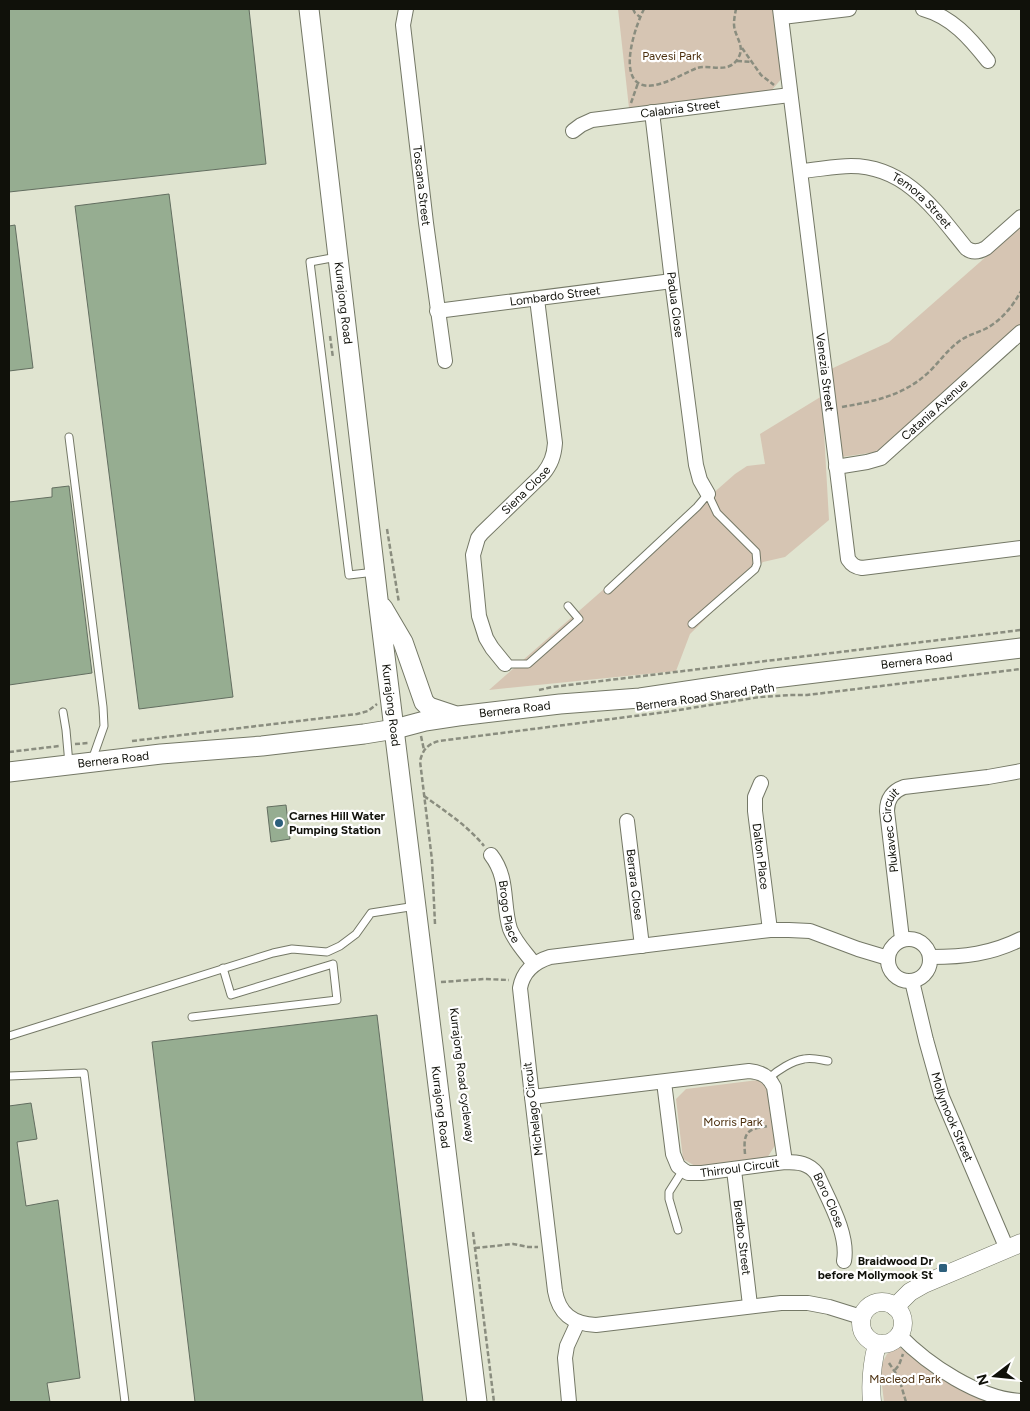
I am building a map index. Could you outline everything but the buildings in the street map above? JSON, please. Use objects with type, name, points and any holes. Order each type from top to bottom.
[{"type":"main road","name":"Kurrajong Road","points":[[309,9],[378,599],[477,1402]]},
{"type":"main road","points":[[378,599],[403,642],[424,702],[429,708],[458,716]]},
{"type":"main road","name":"Bernera Road","points":[[9,772],[162,754],[271,745],[364,734],[458,716],[560,704],[640,698],[766,679],[1021,648]]},
{"type":"street","name":"Toscana Street","points":[[406,9],[403,25],[444,361]]},
{"type":"street","points":[[781,13],[849,9]]},
{"type":"street","points":[[923,9],[941,16],[958,27],[970,38],[988,61]]},
{"type":"street","name":"Venezia Street","points":[[781,13],[848,558],[856,567],[862,568],[1021,548]]},
{"type":"street","name":"Calabria Street","points":[[573,131],[592,120],[790,95]]},
{"type":"street","name":"Padua Close","points":[[652,112],[696,466],[700,480],[708,494]]},
{"type":"street","name":"Temora Street","points":[[801,171],[851,166],[874,169],[893,176],[918,192],[966,248],[972,252],[981,251],[986,248],[1021,217]]},
{"type":"street","name":"Lombardo Street","points":[[438,311],[672,281]]},
{"type":"street","name":"Siena Close","points":[[505,664],[492,648],[483,630],[479,616],[473,555],[478,538],[543,474],[549,467],[554,452],[555,444],[537,299]]},
{"type":"street","name":"Catania Avenue","points":[[836,467],[881,458],[1019,339]]},
{"type":"street","name":"Plukavec Circuit","points":[[902,939],[887,811],[887,804],[891,795],[904,787],[1021,771]]},
{"type":"street","name":"Dalton Place","points":[[760,783],[755,797],[755,811],[770,930]]},
{"type":"street","name":"Berrara Close","points":[[627,821],[642,946]]},
{"type":"street","name":"Brogo Place","points":[[491,854],[497,862],[503,878],[510,929],[534,964]]},
{"type":"street","points":[[522,982],[526,973],[534,964],[550,957],[770,930],[810,931],[888,958]]},
{"type":"street","points":[[911,938],[923,943],[929,950],[931,957],[927,971],[921,977],[912,981],[898,978],[888,964],[892,947],[902,939],[911,938]]},
{"type":"street","points":[[931,957],[974,955],[994,950],[1021,938]]},
{"type":"street","name":"Mollymook Street","points":[[912,981],[942,1097],[1014,1246]]},
{"type":"street","name":"Michelago Circuit","points":[[522,982],[520,995],[555,1291],[558,1304],[566,1315],[578,1322]]},
{"type":"street","points":[[532,1097],[750,1072],[757,1072],[769,1078]]},
{"type":"street","name":"Thirroul Circuit","points":[[664,1082],[673,1154],[678,1166],[688,1173],[694,1174],[785,1162],[776,1092],[769,1078]]},
{"type":"street","name":"Boro Close","points":[[785,1162],[802,1163],[813,1168],[817,1174],[844,1238],[844,1261]]},
{"type":"street","name":"Bredbo Street","points":[[741,1169],[750,1306]]},
{"type":"street","points":[[895,1307],[910,1292],[924,1284],[1014,1246]]},
{"type":"street","points":[[904,1340],[903,1324],[895,1307],[884,1302],[868,1307],[861,1317],[860,1324],[865,1337],[870,1342],[877,1344],[904,1340],[953,1377],[972,1388],[997,1398],[1021,1401]]},
{"type":"street","points":[[569,1402],[565,1367],[566,1352],[578,1322],[589,1325],[602,1325],[781,1303],[808,1303],[861,1317]]},
{"type":"street","points":[[872,1402],[871,1376],[877,1344]]},
{"type":"lane","points":[[338,257],[310,262],[349,576],[375,572]]},
{"type":"lane","points":[[69,437],[103,707],[104,726],[91,762]]},
{"type":"lane","points":[[608,590],[697,507],[708,494],[717,513],[756,552],[758,564],[755,569],[692,624]]},
{"type":"lane","points":[[505,664],[528,664],[579,619],[568,606]]},
{"type":"lane","points":[[63,712],[70,765]]},
{"type":"lane","points":[[9,1036],[273,952],[292,949],[327,952],[340,946],[356,934],[371,912],[416,906]]},
{"type":"lane","points":[[192,1017],[337,1000],[333,964],[230,995],[223,968]]},
{"type":"lane","points":[[769,1078],[780,1069],[802,1059],[828,1062]]},
{"type":"lane","points":[[9,1076],[84,1073],[125,1402]]},
{"type":"lane","points":[[678,1230],[669,1199],[669,1192],[683,1170]]},
{"type":"path","points":[[633,9],[640,17]]},
{"type":"path","points":[[644,9],[640,17],[630,59],[630,70],[633,78],[645,87],[654,86],[699,68],[726,68],[737,61],[752,62]]},
{"type":"path","points":[[736,9],[734,25],[742,47],[761,75],[790,95]]},
{"type":"path","points":[[737,61],[742,47]]},
{"type":"path","points":[[629,116],[630,104],[638,83]]},
{"type":"path","points":[[830,408],[872,402],[909,388],[930,371],[950,348],[963,338],[997,321],[1010,308],[1021,291]]},
{"type":"path","points":[[535,692],[552,687],[1021,630]]},
{"type":"path","name":"Bernera Road Shared Path","points":[[424,796],[420,761],[424,750],[431,743],[439,740],[666,712],[760,697],[807,695],[1021,669]]},
{"type":"path","points":[[132,741],[357,714],[368,711],[376,704]]},
{"type":"path","points":[[9,752],[80,743],[97,744]]},
{"type":"path","points":[[424,796],[450,814],[479,839],[491,854]]},
{"type":"path","points":[[424,796],[432,860],[435,929]]},
{"type":"path","points":[[439,975],[441,982],[484,978],[522,982]]},
{"type":"path","points":[[741,1169],[745,1138],[750,1130],[780,1125]]},
{"type":"path","points":[[472,1229],[494,1402]]},
{"type":"path","points":[[475,1248],[513,1244],[528,1247],[550,1246]]},
{"type":"path","points":[[904,1340],[899,1365],[895,1370],[906,1402]]},
{"type":"green space","name":"Pavesi Park","points":[[618,9],[774,9],[783,77],[771,91],[629,108]]},
{"type":"green space","points":[[1021,226],[1021,324],[876,452],[842,457],[831,369],[889,342]]},
{"type":"green space","points":[[822,396],[829,520],[785,557],[763,562],[690,634],[676,671],[489,690],[735,474],[747,466],[765,464],[760,434]]},
{"type":"green space","name":"Morris Park","points":[[758,1080],[769,1088],[776,1144],[767,1158],[697,1167],[683,1159],[676,1099],[686,1089]]},
{"type":"green space","name":"Macleod Park","points":[[899,1347],[931,1371],[966,1392],[990,1402],[884,1402],[880,1368],[887,1354]]},
{"type":"place","name":"Carnes Hill Water Pumping Station","points":[[279,823]]},
{"type":"place","name":"Braidwood Dr before Mollymook St","points":[[943,1268]]}]
